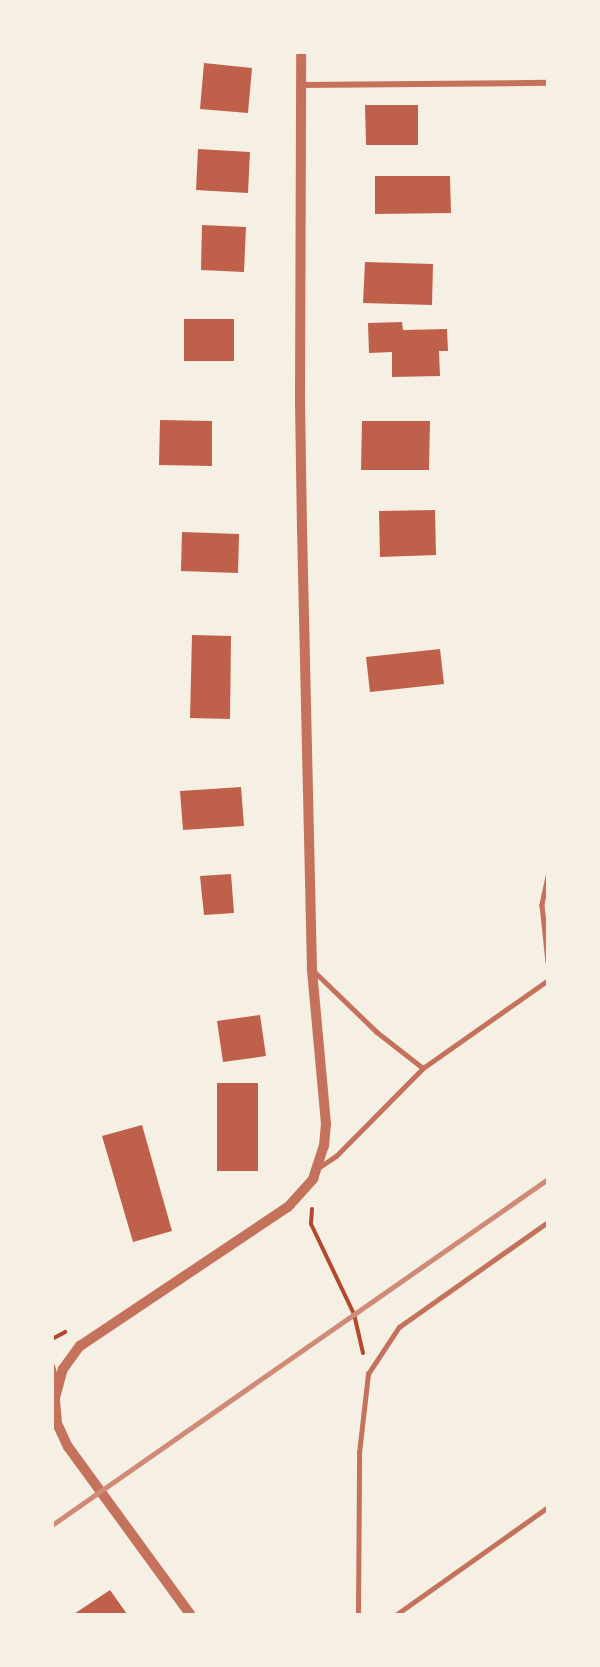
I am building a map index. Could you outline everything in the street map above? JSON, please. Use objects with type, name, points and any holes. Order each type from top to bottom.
[{"type":"street","points":[[55,1386],[66,1364],[84,1342],[284,1211],[313,1179],[325,1143],[326,1124],[312,969],[300,400],[301,52]]},
{"type":"street","points":[[301,85],[548,82]]},
{"type":"street","points":[[52,1366],[56,1417],[68,1447],[190,1614]]},
{"type":"lane","points":[[548,876],[542,905],[548,962]]},
{"type":"lane","points":[[312,969],[377,1032],[423,1068]]},
{"type":"lane","points":[[318,1167],[336,1156],[423,1068],[548,980]]},
{"type":"lane","points":[[358,1614],[360,1453],[368,1374],[399,1327],[548,1222]]},
{"type":"lane","points":[[397,1614],[548,1507]]},
{"type":"path","points":[[313,1179],[311,1224],[354,1314],[368,1374]]},
{"type":"path","points":[[52,1339],[73,1327]]},
{"type":"building","points":[[204,63],[252,68],[248,113],[200,109]]},
{"type":"building","points":[[365,105],[418,105],[418,145],[366,145]]},
{"type":"building","points":[[198,149],[250,152],[248,193],[196,190]]},
{"type":"building","points":[[375,176],[450,176],[451,213],[375,214]]},
{"type":"building","points":[[202,225],[246,227],[244,272],[201,270]]},
{"type":"building","points":[[365,262],[433,264],[432,305],[363,303]]},
{"type":"building","points":[[184,319],[234,319],[234,361],[184,361]]},
{"type":"building","points":[[402,322],[403,330],[447,329],[448,351],[439,351],[440,376],[392,377],[392,352],[369,353],[368,323]]},
{"type":"building","points":[[160,420],[212,421],[212,466],[159,465]]},
{"type":"building","points":[[362,421],[430,421],[429,470],[361,470]]},
{"type":"building","points":[[435,510],[436,555],[380,557],[379,511]]},
{"type":"building","points":[[182,532],[239,534],[238,573],[181,571]]},
{"type":"building","points":[[192,635],[231,636],[230,719],[190,718]]},
{"type":"building","points":[[440,649],[444,684],[370,692],[366,657]]},
{"type":"building","points":[[241,787],[244,826],[183,830],[180,791]]},
{"type":"building","points":[[231,874],[234,913],[204,915],[200,876]]},
{"type":"building","points":[[260,1015],[266,1056],[223,1062],[217,1021]]},
{"type":"building","points":[[217,1083],[258,1083],[258,1171],[217,1171]]},
{"type":"building","points":[[142,1125],[172,1231],[133,1242],[102,1136]]},
{"type":"building","points":[[110,1590],[127,1614],[74,1614]]},
{"type":"railway","points":[[52,1525],[548,1179]]}]
